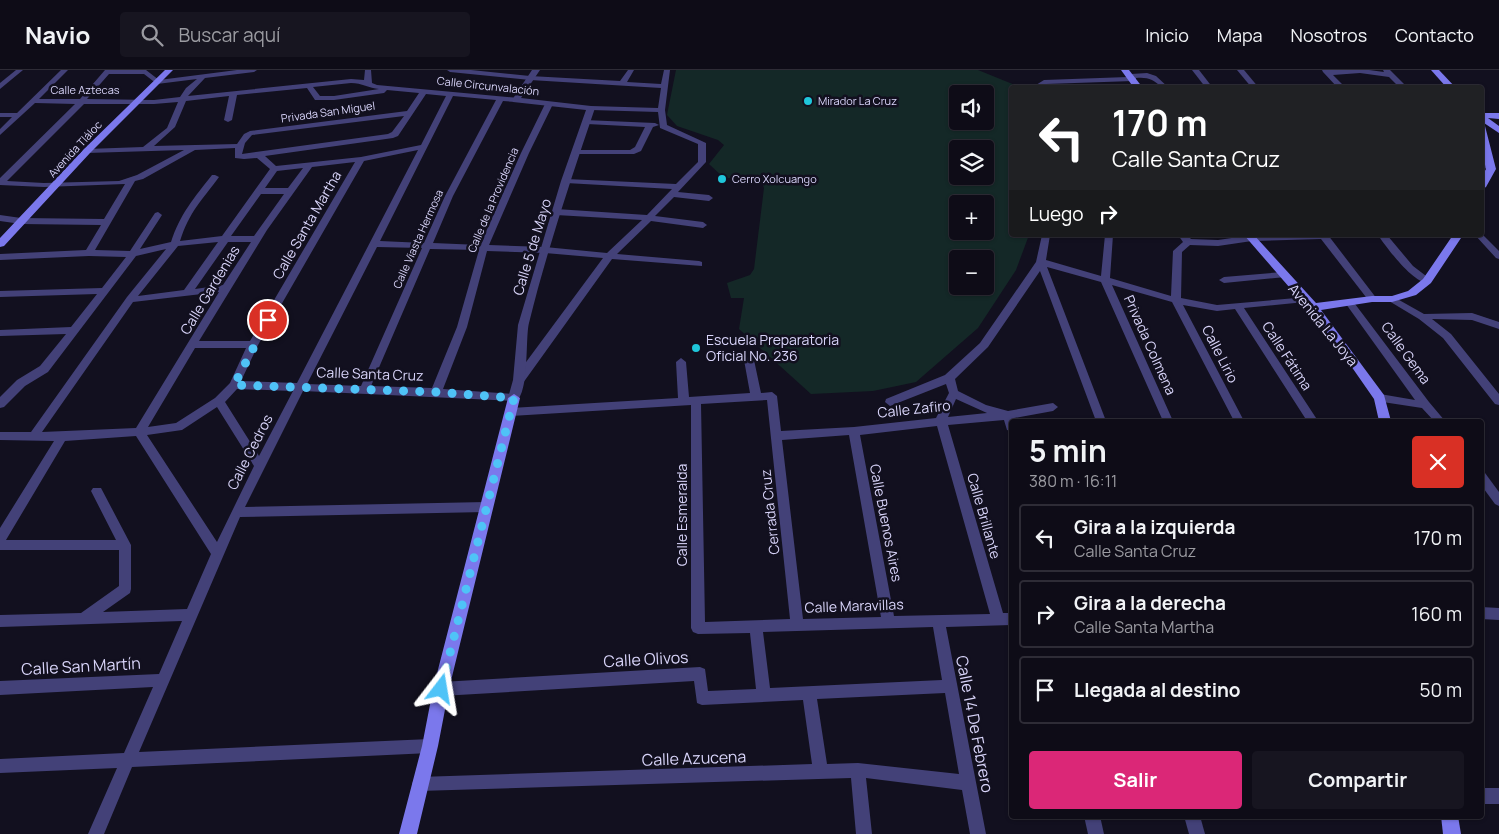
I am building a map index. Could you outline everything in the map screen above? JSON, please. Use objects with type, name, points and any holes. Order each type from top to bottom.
[{"type":"main road","name":"Avenida Tláloc","points":[[0,244],[87,151],[169,70]]},
{"type":"main road","points":[[1435,70],[1449,85]]},
{"type":"main road","points":[[1484,116],[1499,116]]},
{"type":"main road","points":[[1484,118],[1499,130]]},
{"type":"main road","points":[[1484,139],[1491,169],[1484,182]]},
{"type":"main road","name":"Avenida La Joya","points":[[1250,237],[1309,303],[1380,398],[1385,419]]},
{"type":"main road","points":[[1309,303],[1392,299],[1412,293],[1427,281],[1457,237]]},
{"type":"main road","points":[[408,834],[430,746],[441,689],[512,405]]},
{"type":"main road","points":[[1450,819],[1452,834]]},
{"type":"street","points":[[0,87],[20,70]]},
{"type":"street","points":[[0,132],[65,70]]},
{"type":"street","points":[[0,183],[82,101],[108,71],[146,72],[157,82],[204,78],[254,70]]},
{"type":"street","points":[[368,70],[368,85]]},
{"type":"street","points":[[450,70],[487,72],[530,78],[579,78],[663,86]]},
{"type":"street","points":[[516,100],[536,70]]},
{"type":"street","points":[[623,83],[631,70]]},
{"type":"street","points":[[663,126],[661,110],[663,86],[667,70]]},
{"type":"street","points":[[1195,70],[1208,85]]},
{"type":"street","points":[[1240,70],[1253,85]]},
{"type":"street","points":[[1326,72],[1389,72],[1402,85]]},
{"type":"street","points":[[1326,72],[1340,85]]},
{"type":"street","points":[[1040,85],[1044,82],[1130,75],[1151,75],[1163,85]]},
{"type":"street","points":[[143,150],[160,139],[175,122],[185,91],[204,78]]},
{"type":"street","name":"Calle Circunvalación","points":[[136,102],[233,95],[308,85],[361,81],[368,85],[396,90],[591,108],[661,110]]},
{"type":"street","points":[[308,85],[318,98],[334,98],[396,90]]},
{"type":"street","points":[[87,151],[239,146],[238,156],[244,157],[338,145],[390,136],[395,134],[424,92]]},
{"type":"street","name":"Calle Cedros","points":[[96,834],[236,512],[451,94]]},
{"type":"street","points":[[228,120],[233,95]]},
{"type":"street","name":"Calle Viasta Hermosa","points":[[364,391],[426,245],[449,196],[500,100]]},
{"type":"street","name":"Calle Aztecas","points":[[33,101],[136,102]]},
{"type":"street","name":"Calle de la Providencia","points":[[436,392],[462,327],[484,247],[525,153],[549,104]]},
{"type":"street","name":"Calle 5 de Mayo","points":[[512,405],[519,380],[523,324],[556,212],[591,108]]},
{"type":"street","name":"Privada San Miguel","points":[[239,146],[245,136],[250,133],[408,113]]},
{"type":"street","points":[[0,115],[18,116]]},
{"type":"street","points":[[519,380],[610,254],[676,191],[702,162],[702,143],[663,126],[587,122]]},
{"type":"street","points":[[577,152],[631,152],[638,149],[650,125]]},
{"type":"street","points":[[336,163],[338,145]]},
{"type":"street","points":[[259,155],[274,169],[336,163],[423,147]]},
{"type":"street","points":[[0,183],[119,183],[132,179],[192,149]]},
{"type":"street","name":"Calle Santa Martha","points":[[234,385],[253,344],[361,159]]},
{"type":"street","points":[[1484,163],[1491,169]]},
{"type":"street","name":"Calle Gardenias","points":[[139,432],[226,288],[290,191],[309,166]]},
{"type":"street","points":[[188,292],[274,169]]},
{"type":"street","points":[[34,436],[130,299],[175,244],[181,224],[189,209],[215,177]]},
{"type":"street","points":[[89,253],[132,179]]},
{"type":"street","points":[[566,181],[676,191],[709,198]]},
{"type":"street","points":[[259,191],[290,191]]},
{"type":"street","points":[[556,212],[649,218],[703,225]]},
{"type":"street","points":[[0,404],[21,383],[44,369],[133,254],[158,215]]},
{"type":"street","points":[[0,218],[21,221],[107,222]]},
{"type":"street","points":[[890,402],[948,378],[984,345],[1041,262],[1046,237]]},
{"type":"street","points":[[1105,280],[1109,237]]},
{"type":"street","points":[[1176,300],[1178,251],[1185,238],[1218,243],[1250,237]]},
{"type":"street","points":[[1326,237],[1372,299]]},
{"type":"street","points":[[1384,237],[1410,268],[1427,281]]},
{"type":"street","points":[[1481,237],[1499,256]]},
{"type":"street","points":[[0,257],[89,253],[133,254],[175,244],[224,239],[258,239]]},
{"type":"street","points":[[374,244],[545,250],[610,254],[699,264]]},
{"type":"street","points":[[1041,262],[1176,300],[1217,308],[1309,303]]},
{"type":"street","points":[[1041,262],[1099,419]]},
{"type":"street","points":[[1224,280],[1283,275]]},
{"type":"street","name":"Privada Colmena","points":[[1105,280],[1167,419]]},
{"type":"street","points":[[130,299],[148,299],[226,288]]},
{"type":"street","points":[[0,294],[105,291]]},
{"type":"street","points":[[1392,299],[1422,317],[1447,336],[1499,401]]},
{"type":"street","name":"Calle Lirio","points":[[1176,300],[1238,419]]},
{"type":"street","name":"Calle Gema","points":[[1349,302],[1425,405],[1438,419]]},
{"type":"street","name":"Calle Fátima","points":[[1238,307],[1312,419]]},
{"type":"street","points":[[1422,317],[1450,314],[1481,318],[1499,326]]},
{"type":"street","points":[[0,332],[74,330]]},
{"type":"street","points":[[193,344],[253,344]]},
{"type":"street","points":[[512,405],[756,398],[748,360]]},
{"type":"street","name":"Calle Esmeralda","points":[[681,362],[690,401],[698,628]]},
{"type":"street","points":[[948,378],[954,393],[984,408],[1008,415],[1009,419]]},
{"type":"street","points":[[0,436],[62,437],[139,432],[178,427],[219,401],[234,385]]},
{"type":"street","name":"Calle Santa Cruz","points":[[234,385],[436,392],[512,405]]},
{"type":"street","points":[[941,420],[954,393]]},
{"type":"street","name":"Cerrada Cruz","points":[[756,398],[772,396],[797,624]]},
{"type":"street","points":[[1380,398],[1425,405]]},
{"type":"street","points":[[219,401],[260,466]]},
{"type":"street","name":"Calle Zafiro","points":[[777,436],[854,431],[941,420],[1008,415],[1053,407]]},
{"type":"street","name":"Calle Brillante","points":[[941,420],[1005,619]]},
{"type":"street","name":"Calle Buenos Aires","points":[[854,431],[888,621]]},
{"type":"street","points":[[139,432],[218,554]]},
{"type":"street","points":[[0,539],[62,437]]},
{"type":"street","points":[[1484,480],[1499,501]]},
{"type":"street","points":[[85,617],[125,589],[124,545],[97,491]]},
{"type":"street","points":[[236,512],[486,507]]},
{"type":"street","points":[[0,545],[124,545]]},
{"type":"street","points":[[1484,614],[1499,614]]},
{"type":"street","points":[[0,621],[192,615]]},
{"type":"street","name":"Calle Maravillas","points":[[698,628],[1005,619]]},
{"type":"street","name":"Calle 14 De Febrero","points":[[938,620],[978,834]]},
{"type":"street","points":[[756,625],[764,695]]},
{"type":"street","name":"Calle Olivos","points":[[441,689],[700,674],[702,698],[950,686]]},
{"type":"street","name":"Calle San Martín","points":[[0,688],[163,680]]},
{"type":"street","points":[[809,693],[821,772]]},
{"type":"street","points":[[0,766],[430,746]]},
{"type":"street","points":[[858,770],[864,834]]},
{"type":"street","name":"Calle Azucena","points":[[419,784],[858,770],[969,783]]},
{"type":"street","points":[[1484,796],[1499,796]]},
{"type":"street","points":[[1093,819],[1096,834]]},
{"type":"street","points":[[1193,819],[1198,834]]},
{"type":"green space","points":[[676,70],[978,70],[1015,85],[1009,85],[1009,237],[1028,237],[1016,270],[978,328],[916,382],[873,391],[811,394],[739,329],[744,298],[731,298],[727,283],[750,275],[754,269],[764,188],[760,178],[724,178],[709,164],[724,145],[718,140],[677,126],[667,115]]},
{"type":"place","name":"Mirador La Cruz","points":[[808,101]]},
{"type":"place","name":"Cerro Xolcuango","points":[[722,179]]},
{"type":"place","name":"Escuela Preparatoria Oficial No. 236","points":[[696,348]]},
{"type":"route","points":[[268,320],[253,344],[234,385],[436,392],[514,398],[441,689]]}]
